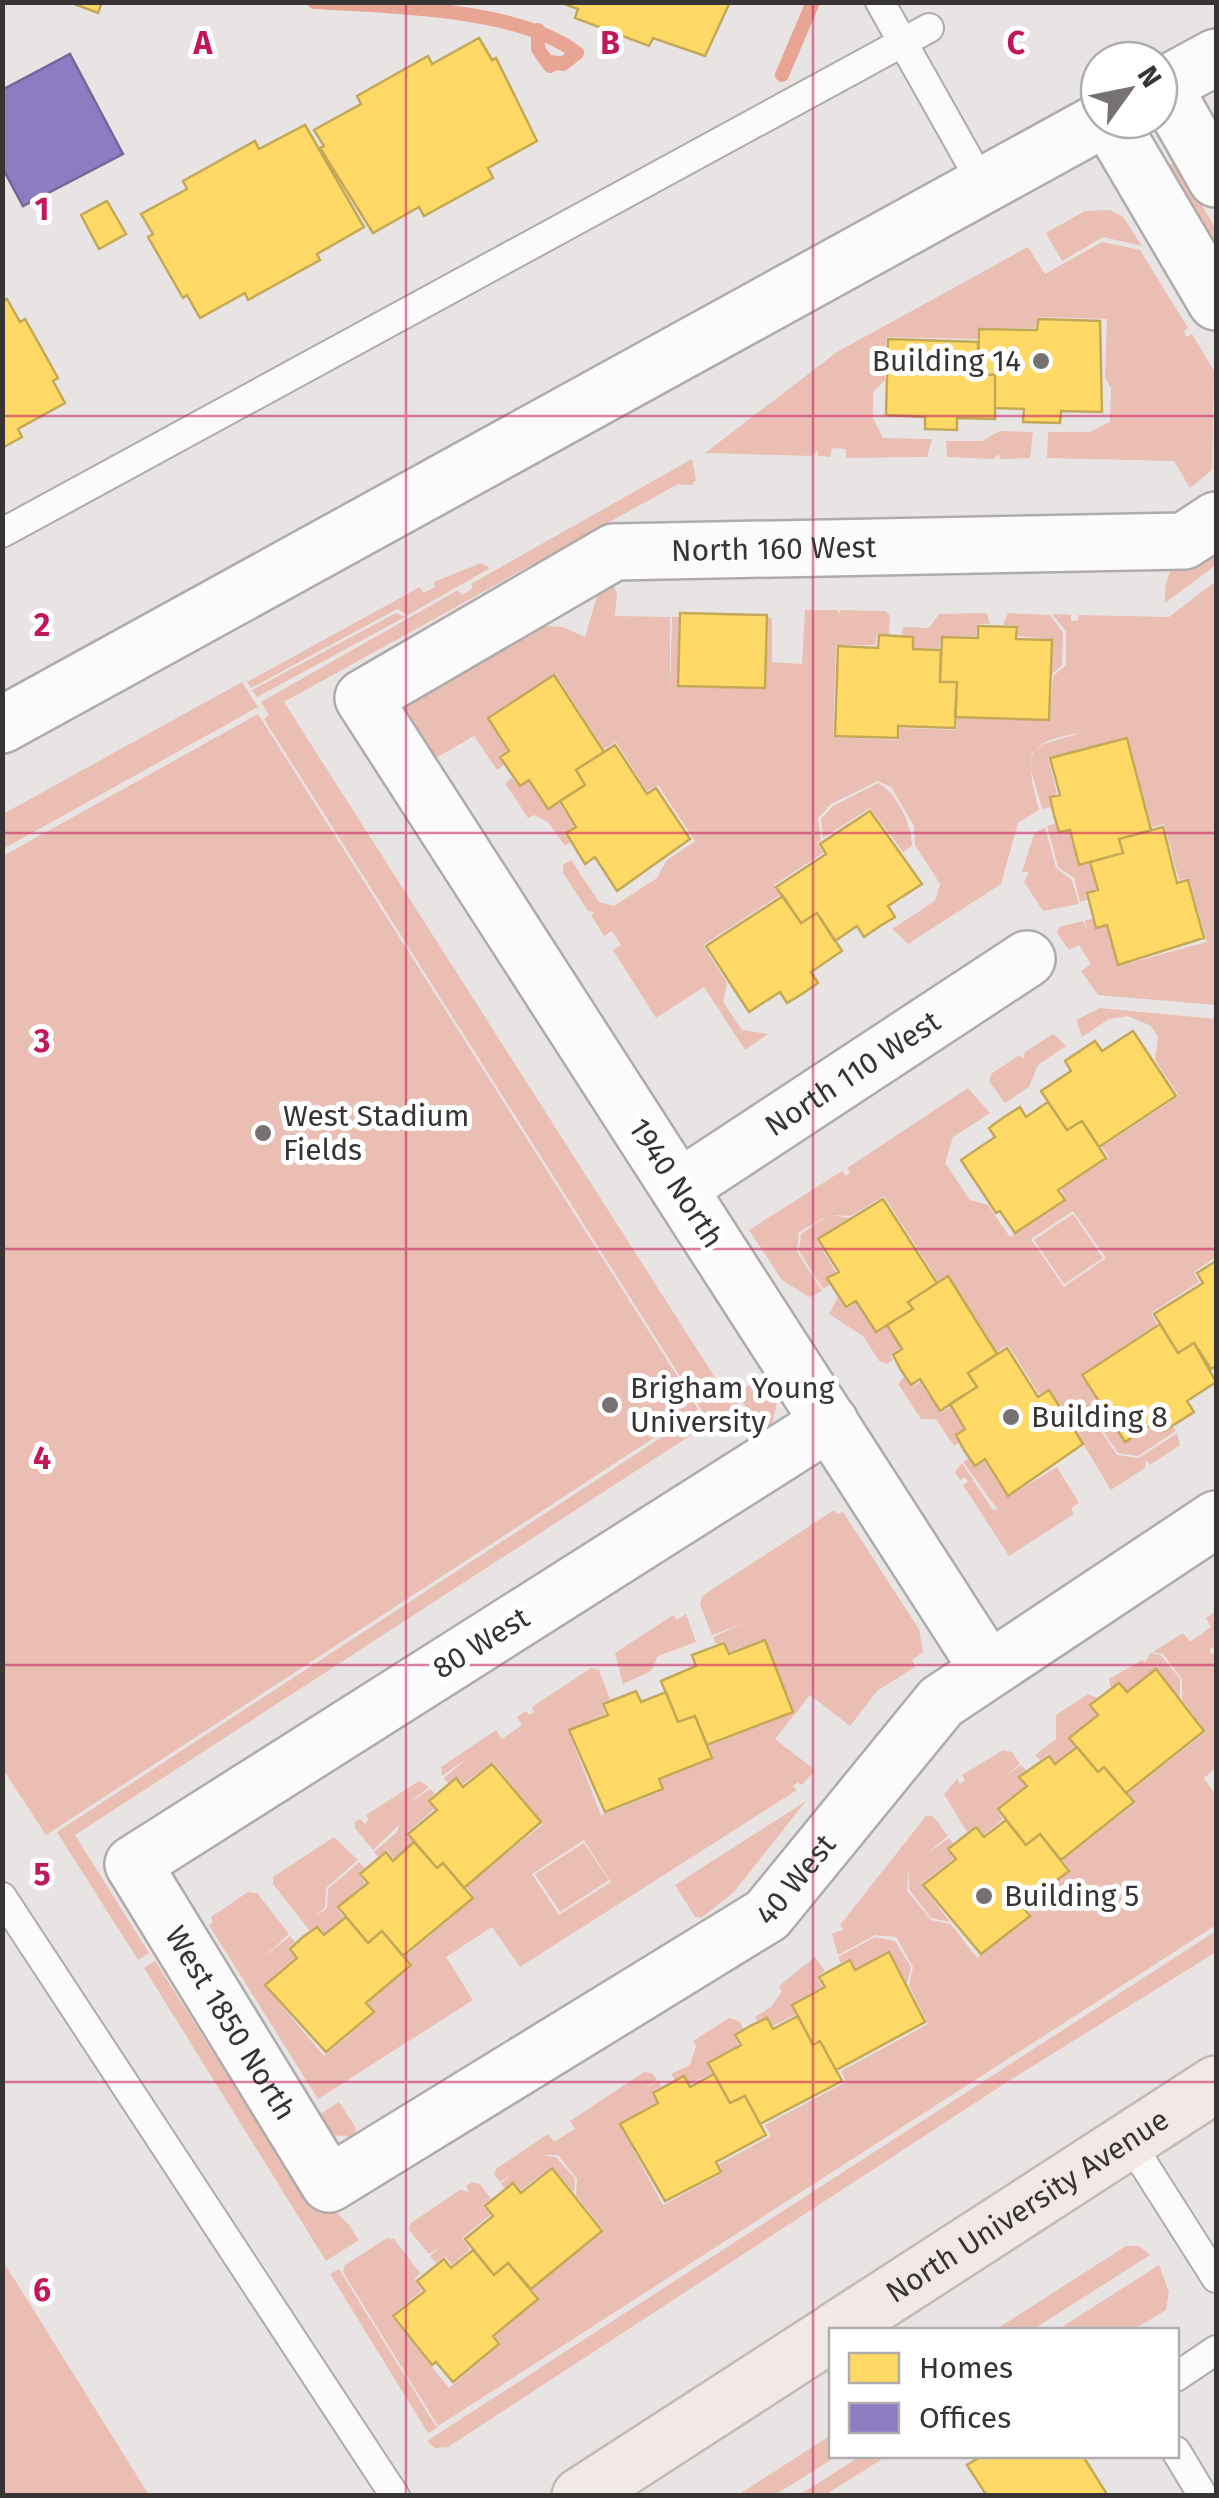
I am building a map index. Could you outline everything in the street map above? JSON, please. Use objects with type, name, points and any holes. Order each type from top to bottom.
[{"type":"highway","name":"North University Avenue","points":[[840,2328],[1216,2084]]},
{"type":"highway","name":"North University Avenue","points":[[580,2496],[829,2335]]},
{"type":"street","points":[[1179,77],[1216,57]]},
{"type":"street","points":[[1179,117],[1216,179]]},
{"type":"street","points":[[2,724],[1079,134]]},
{"type":"street","points":[[1117,140],[1216,302]]},
{"type":"street","name":"North 160 West","points":[[363,698],[614,552],[1184,540],[1216,520]]},
{"type":"street","name":"1940 North","points":[[363,698],[988,1669]]},
{"type":"street","name":"North 110 West","points":[[679,1188],[1027,959]]},
{"type":"street","name":"80 West","points":[[133,1864],[830,1422]]},
{"type":"street","name":"40 West","points":[[329,2184],[767,1915],[941,1702],[1216,1519]]},
{"type":"street","name":"West 1850 North","points":[[133,1864],[329,2184]]},
{"type":"lane","points":[[880,2],[983,185]]},
{"type":"lane","points":[[2,533],[928,28]]},
{"type":"lane","points":[[2,1897],[395,2496]]},
{"type":"lane","points":[[1128,2141],[1216,2278]]},
{"type":"lane","points":[[1179,2375],[1216,2350]]},
{"type":"lane","points":[[1179,2456],[1203,2496]]},
{"type":"shaded area","points":[[1171,164],[1178,166],[1216,229],[1216,267],[1162,169]]},
{"type":"shaded area","points":[[1110,210],[1123,217],[1142,246],[1103,237],[1062,261],[1046,233],[1085,211]]},
{"type":"shaded area","points":[[1102,242],[1140,250],[1188,328],[1184,331],[1186,337],[1192,334],[1214,371],[1212,470],[1190,488],[1174,461],[1047,458],[1048,432],[1090,432],[1110,422],[1111,388],[1105,378],[1107,319],[1037,317],[1035,328],[978,328],[977,339],[886,337],[885,380],[873,392],[873,418],[883,438],[932,439],[927,457],[846,458],[846,449],[832,448],[830,457],[818,456],[818,450],[812,456],[705,453],[837,352],[1028,247],[1045,274]]},
{"type":"shaded area","points":[[1000,431],[1033,432],[1030,458],[1000,459],[999,453],[994,459],[947,457],[946,441],[982,441]]},
{"type":"shaded area","points":[[692,459],[696,480],[692,485],[678,484],[284,702],[728,1398],[760,1379],[771,1381],[778,1396],[772,1428],[765,1431],[742,1402],[75,1835],[149,1953],[138,1960],[57,1832],[702,1411],[264,719],[269,715],[261,702],[458,590],[462,595],[473,588],[471,584]]},
{"type":"shaded area","points":[[1216,550],[1216,565],[1165,603],[1171,571]]},
{"type":"shaded area","points":[[481,563],[490,568],[408,615],[397,609],[251,688],[247,682],[420,587],[423,593],[435,587],[434,582]]},
{"type":"shaded area","points":[[1216,581],[1216,1005],[1098,995],[1081,971],[1091,964],[1079,945],[1069,950],[1057,933],[1059,927],[1083,921],[1086,928],[1085,920],[1093,919],[1096,928],[1107,926],[1118,966],[1207,942],[1189,878],[1179,880],[1164,824],[1152,827],[1128,737],[1048,757],[1057,794],[1049,797],[1051,807],[1042,809],[1031,770],[1039,810],[1018,823],[1001,884],[908,944],[892,929],[935,901],[940,884],[915,845],[914,826],[891,787],[878,781],[831,804],[818,818],[821,840],[817,843],[823,853],[774,885],[780,895],[703,945],[727,983],[723,1002],[742,1030],[768,1034],[745,1050],[704,987],[656,1018],[613,950],[621,945],[612,931],[604,936],[591,915],[595,912],[588,911],[563,873],[563,865],[571,860],[599,902],[614,906],[657,878],[666,861],[695,841],[658,785],[647,791],[616,742],[604,749],[555,673],[487,717],[507,750],[498,756],[504,765],[497,770],[474,736],[434,759],[403,719],[403,706],[533,625],[563,627],[585,637],[599,590],[613,585],[617,593],[615,616],[670,617],[670,693],[672,617],[679,617],[678,686],[766,689],[768,618],[772,618],[772,662],[802,664],[805,610],[838,610],[838,614],[841,610],[885,611],[890,616],[889,634],[877,634],[875,645],[836,645],[833,737],[899,740],[900,728],[957,730],[957,717],[1050,721],[1053,676],[1066,665],[1066,631],[1052,614],[1071,615],[1071,621],[1078,621],[1078,615],[1169,617]]},
{"type":"shaded area","points":[[396,613],[405,617],[257,697],[252,690]]},
{"type":"shaded area","points":[[987,613],[990,624],[977,624],[976,636],[941,636],[939,648],[914,648],[914,636],[902,635],[903,627],[929,628],[939,614]]},
{"type":"shaded area","points":[[1008,613],[1050,615],[1063,633],[1062,665],[1051,675],[1052,639],[1017,636],[1017,625],[1003,625]]},
{"type":"shaded area","points":[[242,682],[258,707],[3,849],[3,814]]},
{"type":"shaded area","name":"West Stadium Fields","points":[[258,714],[698,1409],[46,1835],[2,1768],[3,856]]},
{"type":"shaded area","points":[[512,778],[520,787],[529,781],[548,809],[559,803],[574,826],[564,833],[570,842],[565,846],[548,822],[534,815],[528,818],[505,783]]},
{"type":"shaded area","points":[[878,783],[902,810],[912,846],[903,852],[870,808],[823,838],[821,819],[833,806]]},
{"type":"shaded area","points":[[1055,824],[1058,833],[1069,831],[1078,866],[1090,864],[1097,889],[1086,893],[1087,900],[1080,902],[1074,878],[1058,867],[1047,826]]},
{"type":"shaded area","points":[[1045,827],[1056,868],[1072,880],[1079,904],[1043,911],[1024,882],[1029,872],[1022,872],[1034,834]]},
{"type":"shaded area","points":[[1100,1008],[1216,1019],[1216,1257],[1194,1272],[1199,1282],[1151,1313],[1157,1324],[1080,1375],[1104,1412],[1100,1430],[1117,1455],[1139,1458],[1177,1433],[1180,1445],[1150,1465],[1146,1460],[1145,1468],[1111,1490],[1050,1389],[1039,1394],[1008,1345],[996,1352],[949,1276],[938,1281],[884,1196],[851,1216],[832,1215],[850,1218],[816,1239],[836,1272],[826,1278],[830,1285],[823,1289],[799,1251],[801,1234],[829,1215],[799,1232],[797,1252],[822,1291],[809,1297],[782,1280],[749,1230],[842,1171],[846,1176],[850,1173],[847,1168],[968,1088],[990,1113],[953,1137],[945,1163],[970,1200],[988,1205],[1010,1237],[1066,1199],[1061,1189],[1109,1157],[1102,1147],[1179,1096],[1155,1060],[1158,1037],[1151,1026],[1128,1016],[1109,1019],[1082,1037],[1076,1020]],"holes":[[[1073,1211],[1106,1258],[1064,1287],[1031,1239]]]},
{"type":"shaded area","points":[[1053,1034],[1066,1046],[1038,1065],[1029,1087],[1005,1103],[989,1081],[991,1074],[1019,1055],[1023,1059],[1025,1052]]},
{"type":"shaded area","points":[[1073,1214],[1103,1258],[1064,1284],[1034,1240]]},
{"type":"shaded area","points":[[838,1297],[846,1309],[856,1303],[876,1333],[887,1327],[900,1348],[890,1355],[893,1360],[887,1364],[879,1361],[863,1336],[829,1314]]},
{"type":"shaded area","points":[[904,1377],[911,1387],[920,1382],[940,1413],[951,1407],[964,1428],[954,1435],[959,1443],[954,1446],[936,1419],[921,1419],[898,1384]]},
{"type":"shaded area","points":[[1106,1412],[1125,1442],[1157,1422],[1163,1432],[1172,1426],[1176,1431],[1138,1456],[1118,1453],[1102,1429]]},
{"type":"shaded area","points":[[969,1458],[975,1467],[984,1461],[1008,1497],[1057,1467],[1079,1503],[1071,1508],[1074,1514],[1009,1556],[963,1485],[968,1482],[965,1477],[960,1480],[955,1472],[962,1463],[992,1509],[998,1510],[963,1462]]},
{"type":"shaded area","points":[[834,1510],[837,1514],[843,1512],[919,1629],[923,1652],[912,1660],[915,1667],[877,1691],[850,1726],[810,1695],[775,1739],[815,1770],[802,1785],[797,1782],[793,1787],[797,1790],[520,1967],[492,1927],[446,1957],[473,2000],[318,2099],[209,1925],[213,1922],[211,1917],[248,1892],[257,1893],[289,1934],[263,1958],[290,1936],[295,1942],[288,1948],[295,1957],[264,1985],[324,2056],[375,2013],[368,2003],[413,1965],[406,1956],[475,1898],[466,1886],[543,1824],[493,1762],[463,1784],[456,1777],[448,1783],[444,1778],[470,1756],[442,1776],[441,1767],[496,1730],[502,1739],[522,1725],[517,1717],[526,1711],[529,1715],[534,1712],[532,1707],[591,1668],[599,1670],[610,1699],[601,1703],[605,1714],[568,1730],[601,1815],[663,1791],[660,1780],[713,1759],[709,1746],[793,1713],[765,1639],[729,1652],[725,1641],[716,1644],[713,1637],[745,1623],[712,1635],[700,1605],[702,1596]],"holes":[[[584,1840],[611,1882],[559,1915],[532,1874]]]},
{"type":"shaded area","points":[[1216,1611],[1216,1646],[1210,1649],[1211,1654],[1216,1653],[1216,1768],[1204,1778],[1216,1796],[1216,1925],[438,2426],[343,2272],[345,2265],[387,2238],[394,2239],[420,2273],[414,2280],[422,2290],[391,2316],[449,2388],[501,2344],[494,2335],[539,2299],[532,2289],[604,2231],[576,2195],[577,2179],[558,2155],[541,2155],[556,2157],[575,2179],[574,2193],[552,2166],[521,2190],[514,2182],[504,2188],[501,2183],[513,2173],[500,2182],[494,2174],[496,2169],[548,2134],[554,2142],[575,2129],[570,2121],[644,2072],[652,2073],[657,2080],[642,2089],[659,2081],[661,2087],[651,2093],[656,2102],[619,2124],[663,2205],[723,2173],[719,2164],[771,2136],[765,2125],[846,2082],[841,2071],[928,2024],[909,1986],[913,1967],[896,1937],[875,1935],[838,1955],[832,1934],[844,1929],[840,1925],[926,1816],[933,1816],[948,1836],[924,1856],[949,1838],[953,1843],[946,1849],[954,1858],[921,1884],[950,1922],[931,1918],[909,1889],[909,1867],[907,1891],[931,1920],[951,1924],[977,1958],[1031,1915],[1025,1905],[1070,1870],[1063,1860],[1136,1803],[1128,1793],[1206,1732],[1182,1699],[1182,1679],[1163,1654],[1153,1652],[1183,1633],[1190,1642],[1211,1627],[1206,1618]]},
{"type":"shaded area","points":[[686,1614],[696,1642],[658,1656],[651,1671],[623,1684],[615,1653],[673,1615],[677,1620]]},
{"type":"shaded area","points":[[1151,1653],[1161,1655],[1180,1679],[1180,1698],[1156,1668],[1127,1691],[1119,1682],[1111,1688],[1109,1679],[1142,1660],[1145,1662]]},
{"type":"shaded area","points":[[1088,1694],[1097,1698],[1089,1705],[1096,1715],[1068,1737],[1075,1746],[1056,1762],[1048,1754],[1040,1760],[1035,1755],[1056,1739],[1056,1715]]},
{"type":"shaded area","points":[[1003,1750],[1012,1752],[1020,1764],[1005,1776],[1021,1765],[1026,1770],[1018,1777],[1025,1786],[996,1809],[1003,1819],[983,1835],[976,1825],[967,1832],[944,1794],[957,1779],[960,1784],[965,1780],[962,1775]]},
{"type":"shaded area","points":[[419,1781],[429,1787],[408,1804],[430,1789],[435,1794],[427,1801],[434,1809],[406,1833],[413,1842],[394,1859],[387,1850],[378,1857],[374,1852],[397,1832],[399,1825],[373,1850],[355,1828],[355,1822],[360,1819],[365,1824],[369,1820],[366,1815]]},
{"type":"shaded area","points":[[806,1801],[734,1892],[701,1918],[695,1917],[675,1885]]},
{"type":"shaded area","points":[[334,1837],[358,1860],[326,1888],[325,1907],[315,1917],[327,1908],[328,1889],[359,1862],[365,1868],[358,1874],[365,1883],[337,1908],[344,1918],[325,1934],[317,1925],[310,1931],[273,1884],[273,1877]]},
{"type":"shaded area","points":[[584,1843],[609,1880],[560,1912],[535,1874]]},
{"type":"shaded area","points":[[1216,1931],[1216,1952],[1004,2084],[448,2447],[435,2448],[427,2441]]},
{"type":"shaded area","points":[[875,1937],[895,1941],[911,1967],[907,1984],[889,1951],[856,1968],[850,1958],[841,1963],[838,1957]]},
{"type":"shaded area","points":[[815,1957],[825,1971],[817,1976],[822,1987],[791,2004],[795,2015],[773,2026],[767,2017],[758,2021],[755,2017],[771,2007],[782,1991],[779,1986]]},
{"type":"shaded area","points":[[155,1961],[310,2205],[339,2215],[359,2240],[326,2261],[144,1968]]},
{"type":"shaded area","points":[[729,2018],[739,2021],[744,2029],[734,2034],[738,2045],[707,2063],[712,2073],[689,2085],[684,2076],[675,2080],[671,2074],[690,2065],[696,2046],[693,2041]]},
{"type":"shaded area","points":[[339,2102],[356,2128],[353,2137],[333,2135],[314,2118]]},
{"type":"shaded area","points":[[472,2182],[480,2184],[491,2199],[483,2206],[490,2215],[462,2238],[470,2249],[452,2265],[445,2256],[436,2263],[430,2256],[440,2247],[429,2254],[409,2230],[411,2223],[460,2190],[469,2192],[466,2186]]},
{"type":"shaded area","points":[[1126,2246],[1139,2246],[1150,2255],[1035,2328],[998,2328]]},
{"type":"shaded area","points":[[3,2261],[149,2495],[3,2495]]},
{"type":"shaded area","points":[[1159,2265],[1169,2292],[1166,2310],[1136,2328],[1060,2328]]},
{"type":"shaded area","points":[[339,2269],[437,2428],[428,2433],[330,2274]]},
{"type":"shaded area","points":[[829,2436],[829,2458],[834,2458],[775,2495],[738,2495]]},
{"type":"shaded area","points":[[858,2458],[884,2458],[825,2495],[799,2495]]},
{"type":"building: Homes","points":[[69,2],[102,2],[98,13]]},
{"type":"building: Homes","points":[[559,2],[730,2],[705,56],[653,38],[649,46],[575,18],[578,9]]},
{"type":"building: Homes","points":[[479,38],[492,60],[496,58],[537,141],[488,168],[493,178],[424,216],[419,207],[373,233],[320,148],[324,146],[314,130],[361,104],[357,96],[428,56],[432,64]]},
{"type":"building: Homes","points":[[305,125],[364,227],[317,254],[320,260],[248,300],[245,293],[200,318],[187,295],[183,298],[148,237],[153,234],[141,214],[187,189],[183,181],[255,141],[259,149]]},
{"type":"building: Homes","points":[[107,201],[126,234],[99,249],[81,215]]},
{"type":"building: Homes","points":[[7,299],[20,322],[25,319],[58,378],[53,381],[65,403],[18,429],[22,437],[2,448],[2,302]]},
{"type":"building: Homes","name":"Building 14","points":[[1038,319],[1100,321],[1102,412],[1061,411],[1060,423],[1023,422],[1024,409],[995,408],[995,375],[978,374],[979,329],[1037,330]]},
{"type":"building: Homes","name":"Building 14","points":[[888,339],[978,342],[978,374],[995,375],[995,419],[957,418],[957,430],[925,429],[925,417],[886,415]]},
{"type":"building: Homes","points":[[680,613],[767,615],[765,688],[678,686]]},
{"type":"building: Homes","points":[[978,626],[1017,627],[1016,639],[1052,640],[1049,720],[955,717],[957,682],[940,682],[942,637],[978,638]]},
{"type":"building: Homes","points":[[879,635],[913,637],[913,649],[941,650],[940,682],[957,682],[955,728],[898,726],[898,738],[835,736],[838,646],[878,648]]},
{"type":"building: Homes","points":[[554,675],[604,752],[576,770],[585,785],[548,809],[529,780],[520,786],[500,757],[509,751],[488,718]]},
{"type":"building: Homes","points":[[1127,738],[1151,830],[1119,839],[1123,853],[1079,865],[1070,830],[1059,832],[1054,815],[1050,797],[1060,795],[1050,758]]},
{"type":"building: Homes","points":[[615,745],[647,794],[656,788],[690,839],[617,891],[595,857],[585,864],[566,833],[576,827],[560,801],[585,785],[576,770]]},
{"type":"building: Homes","points":[[870,811],[922,884],[888,906],[895,917],[864,937],[857,926],[835,941],[817,913],[801,923],[776,887],[826,854],[820,844]]},
{"type":"building: Homes","points":[[1163,827],[1177,883],[1188,880],[1204,938],[1118,965],[1107,925],[1096,928],[1087,893],[1098,890],[1090,862],[1123,853],[1119,839]]},
{"type":"building: Homes","points":[[783,896],[801,923],[817,913],[842,951],[811,972],[818,983],[802,994],[787,1003],[780,992],[749,1012],[706,946]]},
{"type":"building: Homes","points":[[1133,1031],[1176,1096],[1099,1147],[1082,1121],[1067,1130],[1041,1091],[1071,1071],[1065,1061],[1095,1041],[1102,1051]]},
{"type":"building: Homes","points":[[1048,1102],[1067,1130],[1082,1121],[1106,1158],[1058,1190],[1065,1200],[1015,1233],[1000,1211],[996,1213],[961,1160],[995,1137],[989,1128],[1004,1117],[1020,1107],[1026,1117]]},
{"type":"building: Homes","points":[[883,1199],[937,1283],[908,1302],[913,1309],[876,1332],[856,1301],[846,1307],[827,1278],[839,1272],[818,1239]]},
{"type":"building: Homes","points":[[1216,1261],[1216,1366],[1211,1369],[1194,1343],[1178,1353],[1154,1314],[1203,1283],[1197,1273]]},
{"type":"building: Homes","name":"Building 8","points":[[948,1276],[997,1354],[968,1373],[977,1387],[940,1411],[920,1379],[911,1385],[901,1370],[893,1355],[902,1349],[887,1325],[913,1309],[908,1302]]},
{"type":"building: Homes","points":[[1160,1324],[1178,1353],[1194,1343],[1216,1382],[1187,1401],[1194,1412],[1164,1431],[1157,1421],[1125,1442],[1082,1375]]},
{"type":"building: Homes","name":"Building 8","points":[[1007,1348],[1038,1397],[1049,1390],[1083,1444],[1008,1496],[985,1459],[975,1466],[964,1450],[956,1435],[965,1429],[950,1404],[977,1387],[968,1373]]},
{"type":"building: Homes","points":[[765,1640],[793,1712],[707,1745],[695,1716],[678,1722],[661,1681],[696,1666],[692,1655],[724,1643],[729,1654]]},
{"type":"building: Homes","name":"Building 5","points":[[1156,1669],[1204,1731],[1126,1793],[1104,1767],[1098,1772],[1069,1738],[1098,1715],[1090,1705],[1119,1683],[1127,1692]]},
{"type":"building: Homes","points":[[636,1691],[641,1702],[666,1692],[678,1722],[695,1716],[712,1758],[659,1779],[663,1789],[605,1812],[569,1730],[608,1715],[603,1704]]},
{"type":"building: Homes","name":"Building 5","points":[[1077,1747],[1098,1772],[1104,1767],[1134,1802],[1061,1860],[1040,1834],[1026,1845],[998,1809],[1027,1786],[1019,1777],[1049,1756],[1055,1764]]},
{"type":"building: Homes","points":[[492,1764],[541,1822],[464,1888],[443,1863],[437,1868],[408,1834],[437,1810],[429,1801],[456,1778],[463,1787]]},
{"type":"building: Homes","name":"Building 5","points":[[1006,1820],[1026,1845],[1040,1834],[1069,1871],[1022,1906],[1030,1916],[981,1954],[923,1885],[956,1859],[948,1849],[976,1827],[984,1837]]},
{"type":"building: Homes","points":[[414,1842],[437,1868],[443,1863],[473,1898],[403,1956],[382,1931],[368,1943],[338,1907],[368,1883],[360,1874],[386,1852],[393,1861]]},
{"type":"building: Homes","points":[[346,1917],[368,1943],[382,1931],[411,1965],[366,2003],[374,2012],[326,2052],[265,1985],[297,1958],[290,1949],[303,1937],[317,1927],[324,1935]]},
{"type":"building: Homes","points":[[889,1952],[925,2022],[836,2070],[820,2041],[813,2045],[792,2005],[825,1987],[819,1977],[850,1960],[855,1970]]},
{"type":"building: Homes","points":[[798,2016],[813,2045],[820,2041],[842,2081],[760,2124],[745,2096],[730,2103],[708,2063],[741,2045],[735,2035],[750,2026],[767,2018],[773,2029]]},
{"type":"building: Homes","points":[[714,2074],[730,2103],[745,2096],[766,2135],[716,2162],[721,2172],[665,2201],[620,2124],[658,2103],[653,2093],[684,2076],[690,2087]]},
{"type":"building: Homes","points":[[552,2168],[602,2231],[531,2289],[508,2263],[494,2275],[465,2239],[493,2216],[485,2206],[513,2183],[521,2193]]},
{"type":"building: Homes","points":[[473,2250],[494,2275],[508,2263],[538,2299],[493,2336],[499,2344],[453,2382],[436,2362],[432,2365],[393,2316],[425,2291],[417,2281],[444,2259],[451,2268]]},
{"type":"building: Homes","points":[[979,2458],[1084,2458],[1108,2496],[987,2496],[967,2465]]},
{"type":"building: Offices","points":[[70,54],[123,154],[23,206],[2,167],[2,90]]},
{"type":"waterway","points":[[314,2],[451,12],[521,26],[577,53],[563,64],[551,62]]},
{"type":"waterway","points":[[782,75],[813,2]]},
{"type":"waterway","points":[[538,30],[538,49],[550,66]]},
{"type":"place","name":"Building 14","points":[[1041,361]]},
{"type":"place","name":"West Stadium Fields","points":[[263,1133]]},
{"type":"place","name":"Brigham Young University","points":[[610,1405]]},
{"type":"place","name":"Building 8","points":[[1011,1417]]},
{"type":"place","name":"Building 5","points":[[984,1896]]}]
